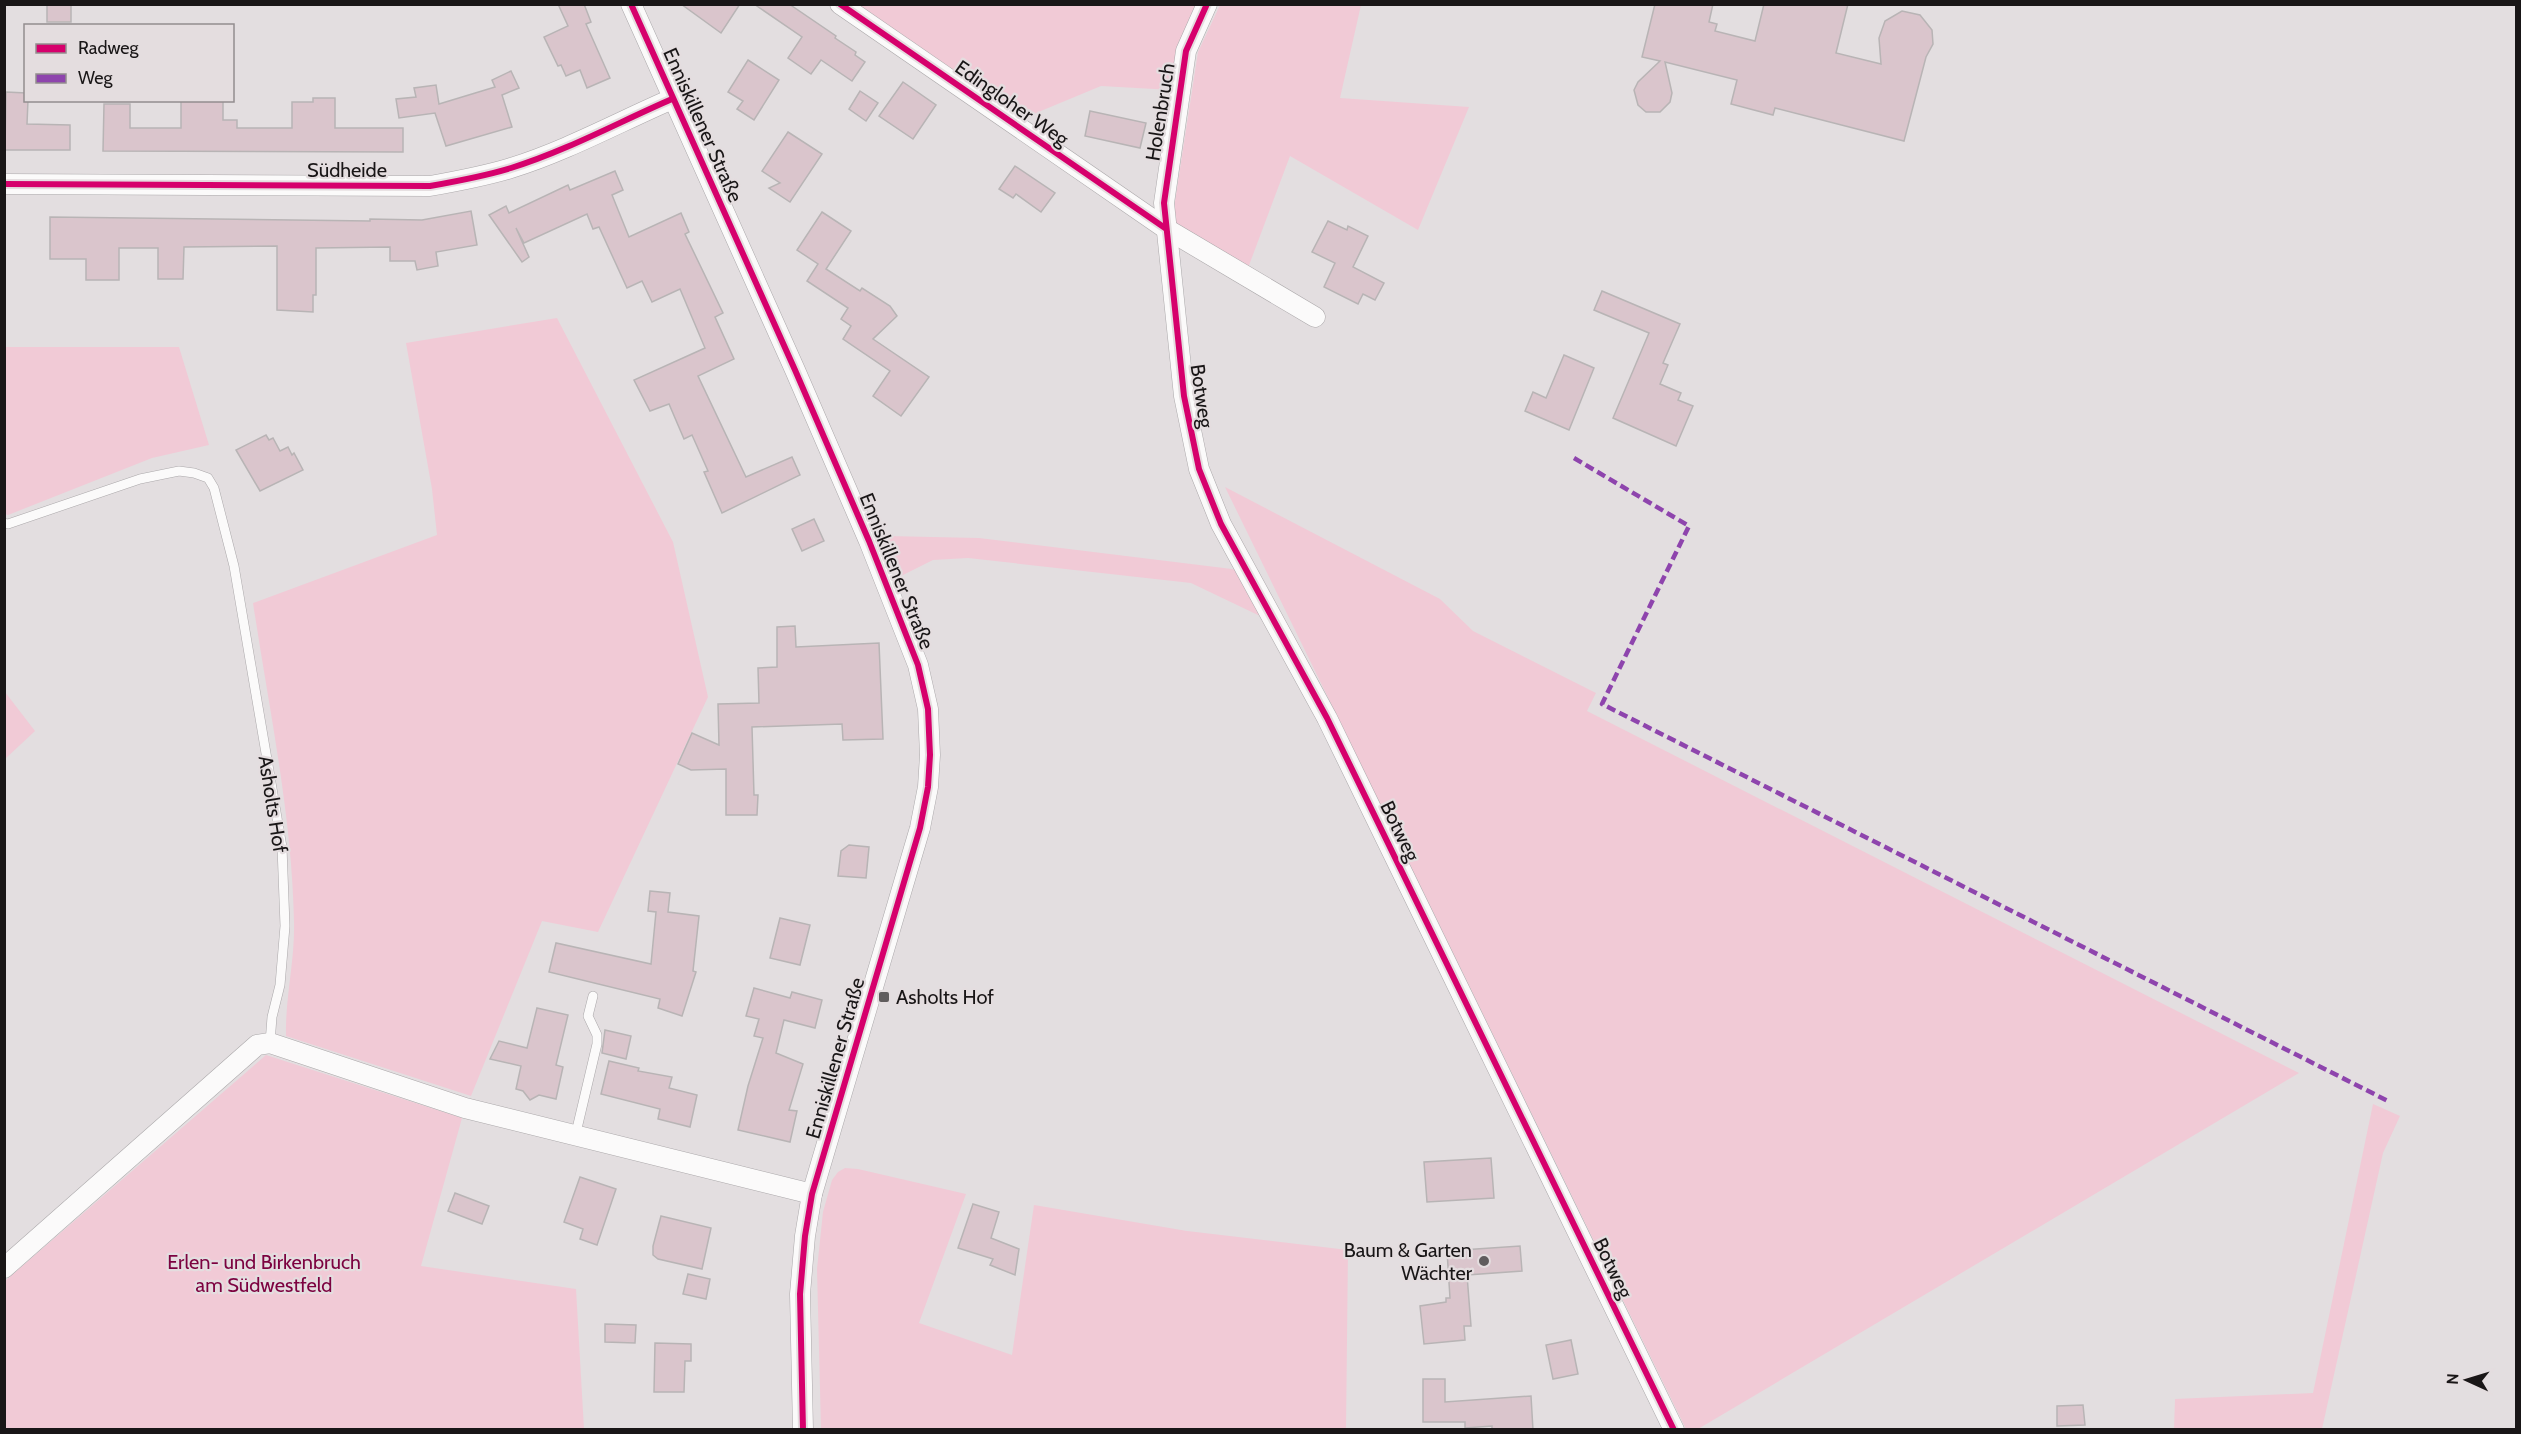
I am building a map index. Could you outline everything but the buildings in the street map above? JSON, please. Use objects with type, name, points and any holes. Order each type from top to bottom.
[{"type":"street","name":"Enniskillener Straße","points":[[631,4],[795,369],[869,541],[918,665],[928,708],[930,755],[928,787],[920,828],[812,1194],[805,1236],[800,1294],[803,1430]]},
{"type":"street","name":"Edingloher Weg","points":[[840,4],[1165,228],[1316,317]]},
{"type":"street","name":"Holenbruch","points":[[1165,228],[1165,187],[1182,70],[1186,51],[1208,4]]},
{"type":"street","name":"Südheide","points":[[4,184],[430,186],[468,180],[512,168],[545,156],[672,99]]},
{"type":"street","name":"Botweg","points":[[1165,228],[1184,396],[1194,452],[1208,496],[1327,718],[1674,1430]]},
{"type":"street","points":[[4,1268],[257,1045],[270,1043],[465,1108],[812,1194]]},
{"type":"lane","name":"Asholts Hof","points":[[4,523],[8,524],[140,479],[179,471],[208,478],[214,488],[234,566],[282,847],[285,926],[280,984],[272,1017],[270,1043]]},
{"type":"lane","points":[[575,1137],[597,1044],[597,1035],[588,1016],[593,996]]},
{"type":"green space","points":[[858,5],[1198,5],[1172,90],[1101,86],[1024,118]]},
{"type":"green space","points":[[1220,5],[1361,5],[1340,98],[1469,107],[1418,230],[1290,156],[1248,268],[1176,223],[1174,208],[1198,52]]},
{"type":"green space","points":[[557,318],[673,542],[708,697],[598,932],[542,921],[471,1096],[286,1036],[294,937],[289,842],[279,762],[253,603],[437,535],[432,489],[406,343]]},
{"type":"green space","points":[[4,347],[179,347],[209,445],[152,458],[8,515],[5,514]]},
{"type":"green space","points":[[1225,487],[1440,599],[1473,631],[1596,693],[1587,711],[2299,1073],[1698,1429],[1686,1429]]},
{"type":"green space","points":[[886,536],[979,538],[1240,570],[1260,616],[1191,583],[968,558],[933,560],[901,576]]},
{"type":"green space","points":[[5,692],[35,731],[5,759]]},
{"type":"green space","name":"Erlen- und Birkenbruch am Südwestfeld","points":[[266,1055],[462,1118],[421,1266],[576,1289],[584,1429],[5,1429],[5,1281]]},
{"type":"green space","points":[[2373,1104],[2400,1116],[2383,1153],[2322,1429],[2174,1429],[2175,1399],[2313,1393]]},
{"type":"green space","points":[[845,1168],[966,1194],[919,1323],[1012,1355],[1034,1205],[1187,1231],[1348,1250],[1346,1429],[821,1429],[817,1269],[823,1212],[832,1180],[838,1172]]},
{"type":"marked path","points":[[1574,458],[1689,526],[1602,704],[2388,1101]]},
{"type":"cycle path","points":[[631,4],[869,541],[918,665],[928,709],[930,755],[928,787],[920,828],[812,1194],[805,1236],[800,1294],[803,1430]]},
{"type":"cycle path","points":[[840,4],[1165,228]]},
{"type":"cycle path","points":[[1207,4],[1186,51],[1164,203],[1184,396],[1199,469],[1221,524],[1327,718],[1674,1430]]},
{"type":"cycle path","points":[[4,184],[430,186],[491,173],[532,161],[672,99]]},
{"type":"place","name":"Asholts Hof","points":[[884,997]]},
{"type":"place","name":"Baum & Garten Wächter","points":[[1484,1261]]}]
